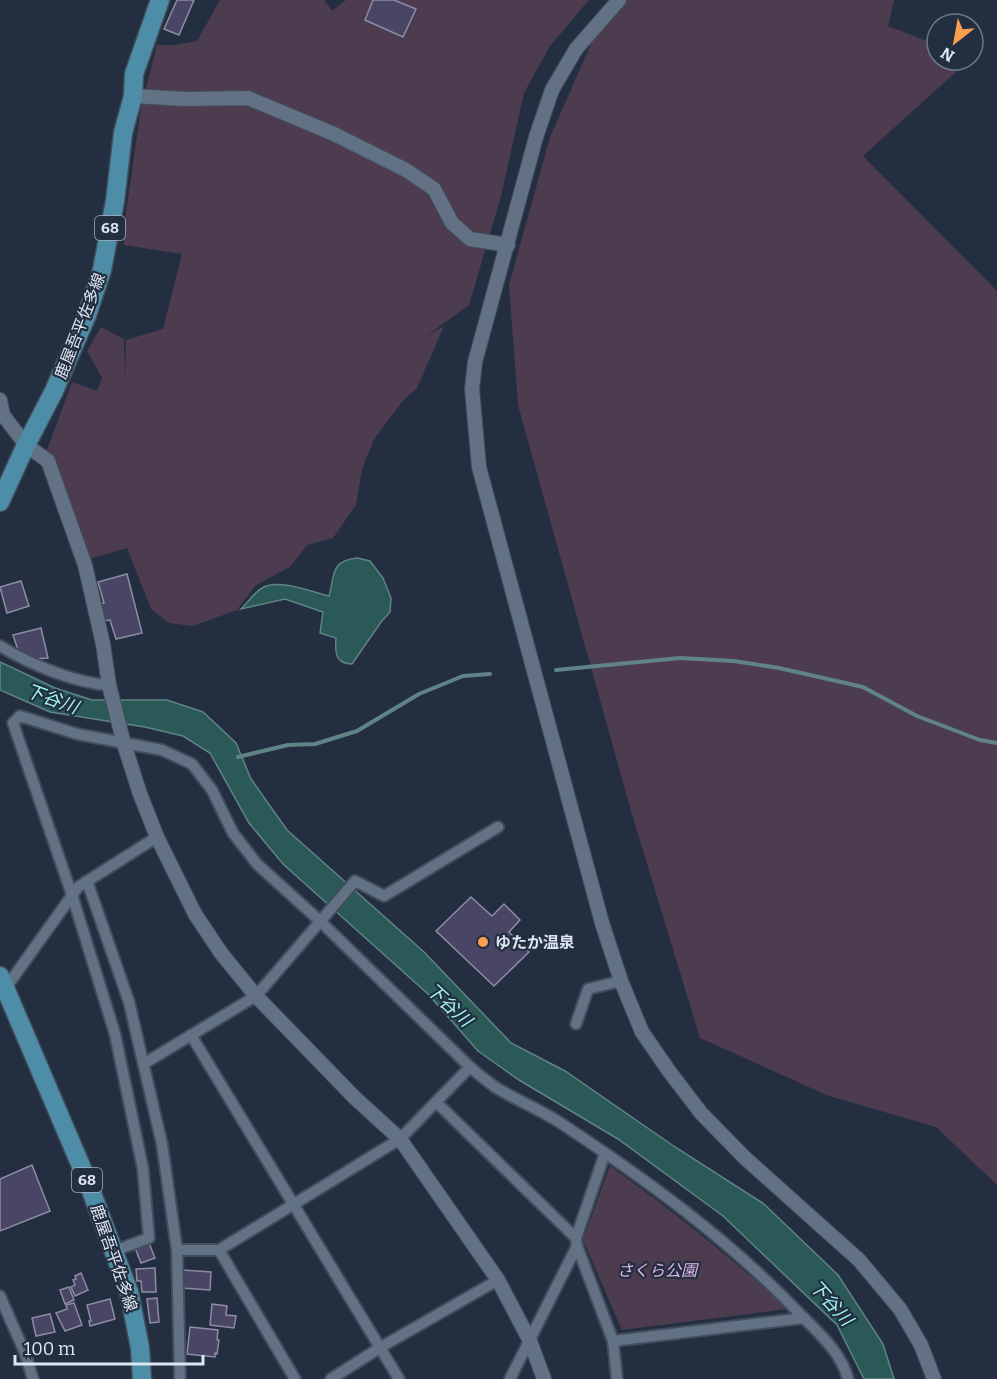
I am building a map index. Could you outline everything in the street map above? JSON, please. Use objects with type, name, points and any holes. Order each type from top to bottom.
[{"type":"main road","name":"鹿屋吾平佐多線","points":[[0,502],[54,391],[87,315],[102,270],[115,201],[123,133],[133,96],[134,74],[160,0]]},
{"type":"main road","name":"鹿屋吾平佐多線","points":[[2,987],[87,1180],[129,1292],[140,1347],[142,1379]]},
{"type":"street","points":[[619,0],[576,49],[552,90],[529,159],[508,245],[475,362],[471,389],[479,467],[602,923],[621,981],[642,1032],[701,1113],[745,1158],[859,1260],[900,1309],[921,1345],[934,1379]]},
{"type":"street","points":[[133,96],[185,99],[248,98],[334,134],[406,170],[434,189],[452,224],[470,239],[508,245]]},
{"type":"street","points":[[0,400],[3,415],[26,446],[48,461],[85,565],[103,644],[109,685],[140,794],[157,837],[195,914],[221,953],[256,996],[355,1098],[400,1139],[498,1280],[530,1341],[544,1379]]},
{"type":"street","points":[[0,646],[16,655],[72,677],[92,684],[109,685]]},
{"type":"street","points":[[114,1251],[149,1238],[143,1169],[115,1034],[72,895],[13,723],[20,716],[77,734],[162,750],[192,764],[212,790],[232,833],[257,864],[321,922],[470,1067],[496,1087],[549,1116],[606,1153],[696,1218],[762,1275],[832,1347],[848,1379]]},
{"type":"street","points":[[145,1063],[256,996],[355,881],[384,896],[498,827]]},
{"type":"street","points":[[2,987],[78,887],[157,837]]},
{"type":"street","points":[[87,881],[129,1002],[162,1144],[177,1250],[180,1379]]},
{"type":"street","points":[[576,1024],[588,989],[621,981]]},
{"type":"street","points":[[191,1035],[399,1379]]},
{"type":"street","points":[[177,1250],[219,1250],[400,1139],[470,1067]]},
{"type":"street","points":[[436,1102],[577,1242],[613,1341],[617,1379]]},
{"type":"street","points":[[510,1379],[577,1242],[606,1153]]},
{"type":"street","points":[[219,1250],[295,1379]]},
{"type":"street","points":[[331,1379],[381,1347],[498,1280]]},
{"type":"street","points":[[0,1296],[25,1353],[33,1379]]},
{"type":"street","points":[[613,1341],[804,1318]]},
{"type":"green space","points":[[220,0],[324,0],[332,11],[346,0],[589,0],[550,46],[524,93],[501,196],[469,305],[425,337],[444,326],[417,388],[401,403],[374,439],[362,469],[356,505],[333,538],[307,545],[290,567],[256,585],[237,610],[193,626],[169,623],[151,609],[127,548],[89,559],[46,453],[72,382],[97,391],[102,378],[87,351],[101,327],[124,339],[125,379],[126,340],[163,329],[182,254],[124,245],[124,226],[141,108],[157,45],[197,41]]},
{"type":"green space","points":[[618,0],[894,0],[888,26],[925,40],[925,72],[956,72],[863,156],[997,291],[997,1185],[936,1127],[829,1096],[700,1038],[631,811],[518,405],[509,285],[550,137],[603,17]]},
{"type":"green space","name":"さくら公園","points":[[610,1166],[701,1235],[787,1309],[622,1330],[583,1240]]},
{"type":"water","points":[[357,558],[370,561],[383,578],[391,598],[390,612],[352,664],[342,662],[337,656],[336,638],[320,633],[323,612],[285,599],[241,609],[256,593],[268,585],[285,585],[329,596],[335,570],[342,562]]},
{"type":"water","name":"下谷川","points":[[0,662],[55,688],[92,700],[167,700],[203,712],[236,743],[251,779],[287,830],[424,952],[511,1043],[565,1071],[675,1147],[764,1204],[838,1275],[883,1344],[894,1379],[864,1379],[837,1325],[723,1216],[618,1139],[519,1080],[478,1051],[428,994],[283,864],[249,823],[210,753],[183,736],[145,727],[50,712],[0,690]]},
{"type":"building","points":[[177,0],[194,0],[179,35],[164,29]]},
{"type":"building","points":[[373,0],[394,0],[416,9],[403,37],[365,20]]},
{"type":"building","points":[[127,574],[142,633],[116,639],[110,620],[103,621],[97,604],[104,603],[98,582]]},
{"type":"building","points":[[21,581],[29,606],[7,613],[0,587]]},
{"type":"building","points":[[41,628],[48,658],[33,659],[18,650],[13,635]]},
{"type":"building","name":"ゆたか温泉","points":[[471,897],[492,916],[504,904],[520,920],[509,932],[529,952],[494,986],[436,931]]},
{"type":"building","points":[[32,1165],[50,1211],[0,1231],[0,1179]]},
{"type":"building","points":[[149,1243],[155,1258],[141,1263],[135,1248]]},
{"type":"building","points":[[155,1268],[156,1292],[142,1292],[141,1281],[137,1281],[136,1269]]},
{"type":"building","points":[[183,1270],[211,1272],[210,1290],[182,1288]]},
{"type":"building","points":[[81,1273],[88,1290],[75,1296],[71,1287],[75,1285],[73,1280],[76,1279],[75,1276]]},
{"type":"building","points":[[69,1287],[74,1300],[65,1304],[60,1290]]},
{"type":"building","points":[[157,1298],[159,1322],[150,1323],[147,1299]]},
{"type":"building","points":[[110,1299],[115,1319],[90,1326],[87,1305]]},
{"type":"building","points":[[74,1303],[82,1325],[65,1331],[56,1313],[67,1309],[66,1305]]},
{"type":"building","points":[[212,1304],[227,1306],[226,1315],[236,1316],[234,1328],[210,1325]]},
{"type":"building","points":[[50,1314],[55,1332],[36,1336],[32,1318]]},
{"type":"building","points":[[190,1327],[218,1330],[217,1340],[219,1340],[215,1357],[187,1354]]},
{"type":"waterway","points":[[556,670],[680,658],[734,661],[779,668],[863,687],[917,716],[980,740],[997,743]]},
{"type":"waterway","points":[[238,757],[288,745],[315,744],[357,731],[419,694],[463,676],[490,674]]},
{"type":"place","name":"ゆたか温泉","points":[[483,942]]}]
